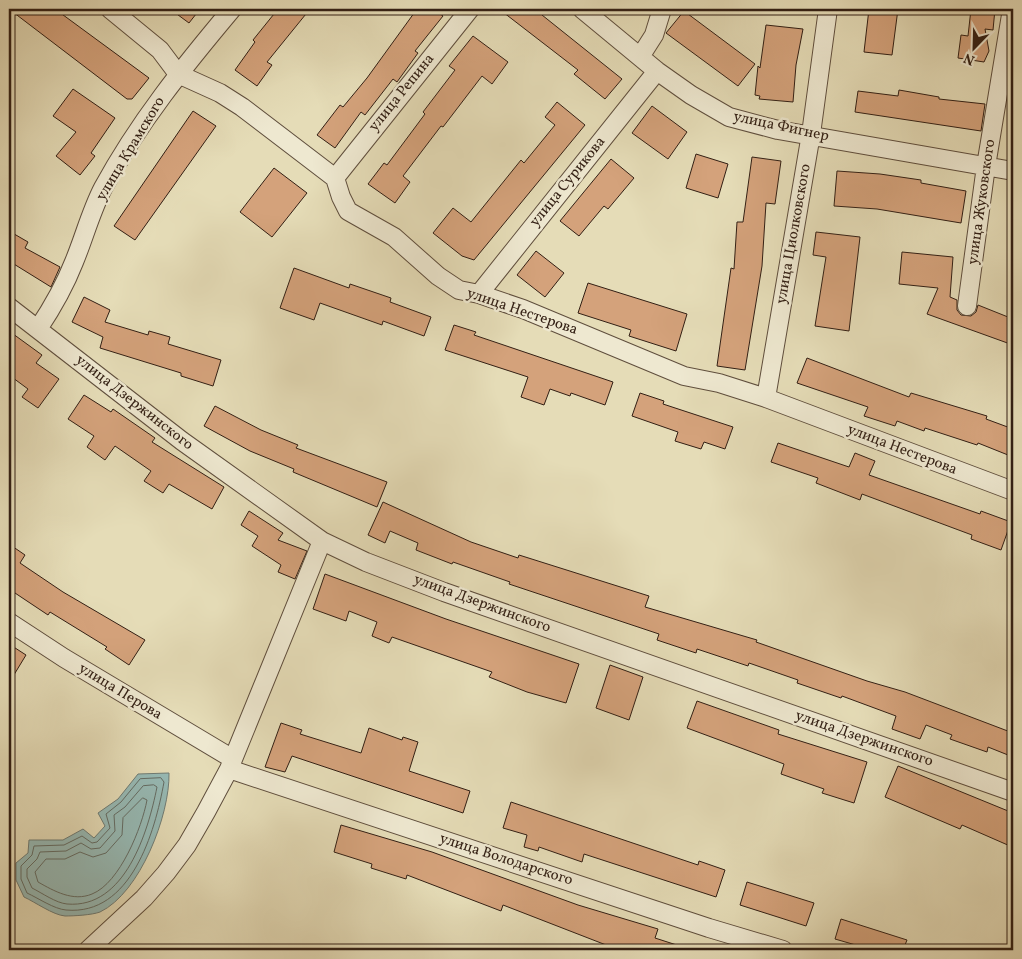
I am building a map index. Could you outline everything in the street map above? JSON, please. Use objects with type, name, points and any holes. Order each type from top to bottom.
[{"type":"street","points":[[110,9],[160,50],[178,74],[220,93],[242,107],[335,178]]},
{"type":"street","name":"улица Крамского","points":[[38,329],[53,305],[73,265],[103,188],[144,122],[178,74],[232,9]]},
{"type":"street","name":"улица Репина","points":[[335,178],[470,9]]},
{"type":"street","name":"улица Фигнер","points":[[582,9],[657,71],[703,103],[730,117],[778,130],[811,134],[1013,171]]},
{"type":"street","points":[[640,57],[654,35],[662,9]]},
{"type":"street","name":"улица Циолковского","points":[[766,398],[811,134],[828,9]]},
{"type":"street","name":"улица Жуковского","points":[[967,306],[986,166],[1012,9]]},
{"type":"street","name":"улица Сурикова","points":[[478,294],[657,71]]},
{"type":"street","name":"улица Нестерова","points":[[335,178],[348,211],[394,237],[450,285],[459,290],[478,294],[523,309],[684,376],[719,383],[766,398],[1013,491]]},
{"type":"street","name":"улица Дзержинского","points":[[9,307],[182,441],[322,541],[366,562],[444,592],[1013,792]]},
{"type":"street","points":[[88,950],[144,898],[166,874],[192,837],[231,764],[322,541]]},
{"type":"street","name":"улица Перова","points":[[9,622],[231,764]]},
{"type":"street","name":"улица Володарского","points":[[231,764],[709,928],[783,950]]},
{"type":"water","points":[[169,773],[164,810],[150,851],[140,871],[128,888],[114,902],[97,913],[65,916],[50,911],[24,897],[16,880],[16,863],[28,853],[29,840],[63,840],[83,829],[94,838],[105,826],[98,813],[118,799],[138,774]]},
{"type":"building","points":[[9,9],[55,9],[149,78],[132,99],[127,99]]},
{"type":"building","points":[[170,9],[200,9],[189,23]]},
{"type":"building","points":[[278,9],[310,9],[267,62],[272,65],[257,86],[235,70],[255,42],[253,40]]},
{"type":"building","points":[[417,9],[433,9],[443,16],[415,51],[418,53],[397,82],[393,79],[365,115],[361,112],[335,148],[317,135],[340,105],[343,107],[367,78]]},
{"type":"building","points":[[499,9],[547,9],[542,15],[622,79],[605,99],[574,74],[578,70]]},
{"type":"building","points":[[869,9],[898,9],[892,55],[864,52]]},
{"type":"building","points":[[971,9],[995,9],[993,30],[985,29],[989,51],[984,62],[958,58],[961,35],[968,36]]},
{"type":"building","points":[[684,11],[755,64],[738,86],[666,33]]},
{"type":"building","points":[[766,25],[803,29],[796,65],[793,102],[759,99],[760,96],[755,95],[758,66],[760,68]]},
{"type":"building","points":[[473,36],[508,62],[492,84],[482,76],[443,127],[441,126],[403,176],[410,182],[395,203],[368,184],[384,163],[387,165],[425,114],[423,112],[455,70],[449,66]]},
{"type":"building","points":[[73,89],[115,118],[91,153],[95,156],[80,175],[56,156],[76,132],[53,116]]},
{"type":"building","points":[[899,90],[939,97],[939,99],[985,104],[981,131],[855,112],[858,91],[898,96]]},
{"type":"building","points":[[557,102],[585,125],[474,260],[462,256],[433,233],[453,208],[471,222],[521,160],[524,163],[555,125],[545,117]]},
{"type":"building","points":[[652,106],[687,132],[668,159],[632,133]]},
{"type":"building","points":[[193,111],[216,126],[135,240],[114,226]]},
{"type":"building","points":[[696,154],[728,164],[718,198],[686,188]]},
{"type":"building","points":[[752,157],[781,161],[775,204],[766,203],[762,266],[745,370],[717,366],[731,268],[734,269],[737,222],[743,222]]},
{"type":"building","points":[[611,159],[634,178],[608,209],[604,206],[579,236],[560,221]]},
{"type":"building","points":[[274,168],[307,193],[272,237],[240,212]]},
{"type":"building","points":[[837,171],[880,174],[921,180],[921,183],[966,191],[961,223],[877,209],[834,206]]},
{"type":"building","points":[[9,231],[28,242],[25,248],[60,267],[51,287],[9,261]]},
{"type":"building","points":[[816,232],[860,237],[849,331],[815,326],[826,257],[813,255]]},
{"type":"building","points":[[536,251],[564,273],[545,297],[517,275]]},
{"type":"building","points":[[902,252],[953,257],[950,297],[957,300],[957,310],[961,315],[971,316],[976,312],[978,305],[1013,319],[1013,345],[927,314],[938,288],[899,284]]},
{"type":"building","points":[[294,268],[349,288],[350,284],[391,298],[390,302],[431,317],[424,336],[383,321],[382,325],[320,303],[314,320],[280,308]]},
{"type":"building","points":[[588,283],[687,314],[676,351],[629,336],[631,330],[578,313]]},
{"type":"building","points":[[84,297],[110,310],[105,322],[148,335],[149,331],[170,337],[168,344],[221,360],[213,386],[181,376],[181,373],[100,348],[103,337],[72,322]]},
{"type":"building","points":[[454,325],[476,332],[474,335],[613,382],[605,405],[571,393],[570,396],[550,389],[544,405],[521,397],[528,377],[445,350]]},
{"type":"building","points":[[9,331],[42,355],[36,363],[59,379],[38,408],[22,397],[28,389],[9,375]]},
{"type":"building","points":[[807,358],[909,397],[911,393],[987,416],[986,419],[1013,429],[1013,457],[978,443],[977,445],[925,428],[924,431],[897,421],[895,426],[864,416],[868,407],[797,383]]},
{"type":"building","points":[[640,393],[664,401],[663,404],[733,427],[725,449],[704,442],[701,449],[675,441],[678,432],[632,416]]},
{"type":"building","points":[[84,395],[111,412],[113,409],[155,438],[152,442],[224,487],[212,509],[169,484],[163,493],[144,481],[151,471],[115,446],[105,460],[87,447],[94,436],[68,419]]},
{"type":"building","points":[[215,406],[261,430],[298,445],[296,448],[387,482],[377,507],[293,472],[294,469],[250,451],[204,426]]},
{"type":"building","points":[[778,443],[849,467],[855,453],[875,461],[869,475],[980,514],[981,511],[1011,522],[1001,550],[971,539],[972,535],[862,494],[860,500],[816,483],[818,478],[771,462]]},
{"type":"building","points":[[383,502],[471,542],[518,558],[519,555],[649,596],[645,607],[757,640],[756,642],[867,681],[905,692],[1013,733],[1013,757],[988,747],[987,752],[950,739],[952,735],[926,725],[920,739],[892,729],[896,716],[842,696],[841,698],[797,683],[798,680],[749,663],[748,666],[697,649],[696,653],[657,640],[659,634],[509,584],[510,582],[453,562],[452,564],[416,550],[418,543],[390,531],[385,543],[368,535]]},
{"type":"building","points":[[249,511],[283,533],[278,540],[307,551],[295,579],[278,572],[281,565],[252,546],[258,536],[241,525]]},
{"type":"building","points":[[9,544],[25,555],[20,563],[63,592],[145,640],[129,665],[105,649],[107,647],[50,612],[48,615],[9,589]]},
{"type":"building","points":[[325,574],[446,619],[579,664],[566,703],[527,692],[489,677],[492,672],[392,637],[389,643],[372,636],[377,622],[349,611],[346,621],[313,609]]},
{"type":"building","points":[[9,644],[26,655],[9,683]]},
{"type":"building","points":[[610,665],[643,677],[629,720],[596,708]]},
{"type":"building","points":[[697,701],[779,730],[778,734],[867,762],[854,803],[822,793],[824,789],[781,774],[784,764],[687,728]]},
{"type":"building","points":[[281,723],[302,730],[300,734],[361,753],[369,728],[402,740],[403,737],[418,742],[409,771],[470,791],[463,813],[292,756],[285,772],[265,767]]},
{"type":"building","points":[[898,766],[1013,813],[1013,837],[1010,846],[962,825],[960,829],[885,797]]},
{"type":"building","points":[[511,802],[698,865],[699,861],[725,870],[716,897],[584,854],[582,862],[539,847],[538,851],[524,847],[527,835],[503,828]]},
{"type":"building","points":[[341,825],[432,852],[578,905],[658,929],[655,938],[686,948],[685,950],[619,950],[503,905],[501,911],[407,875],[406,879],[371,868],[372,864],[334,852]]},
{"type":"building","points":[[747,882],[814,903],[806,926],[740,905]]},
{"type":"building","points":[[841,919],[907,940],[903,950],[873,950],[835,939]]}]
